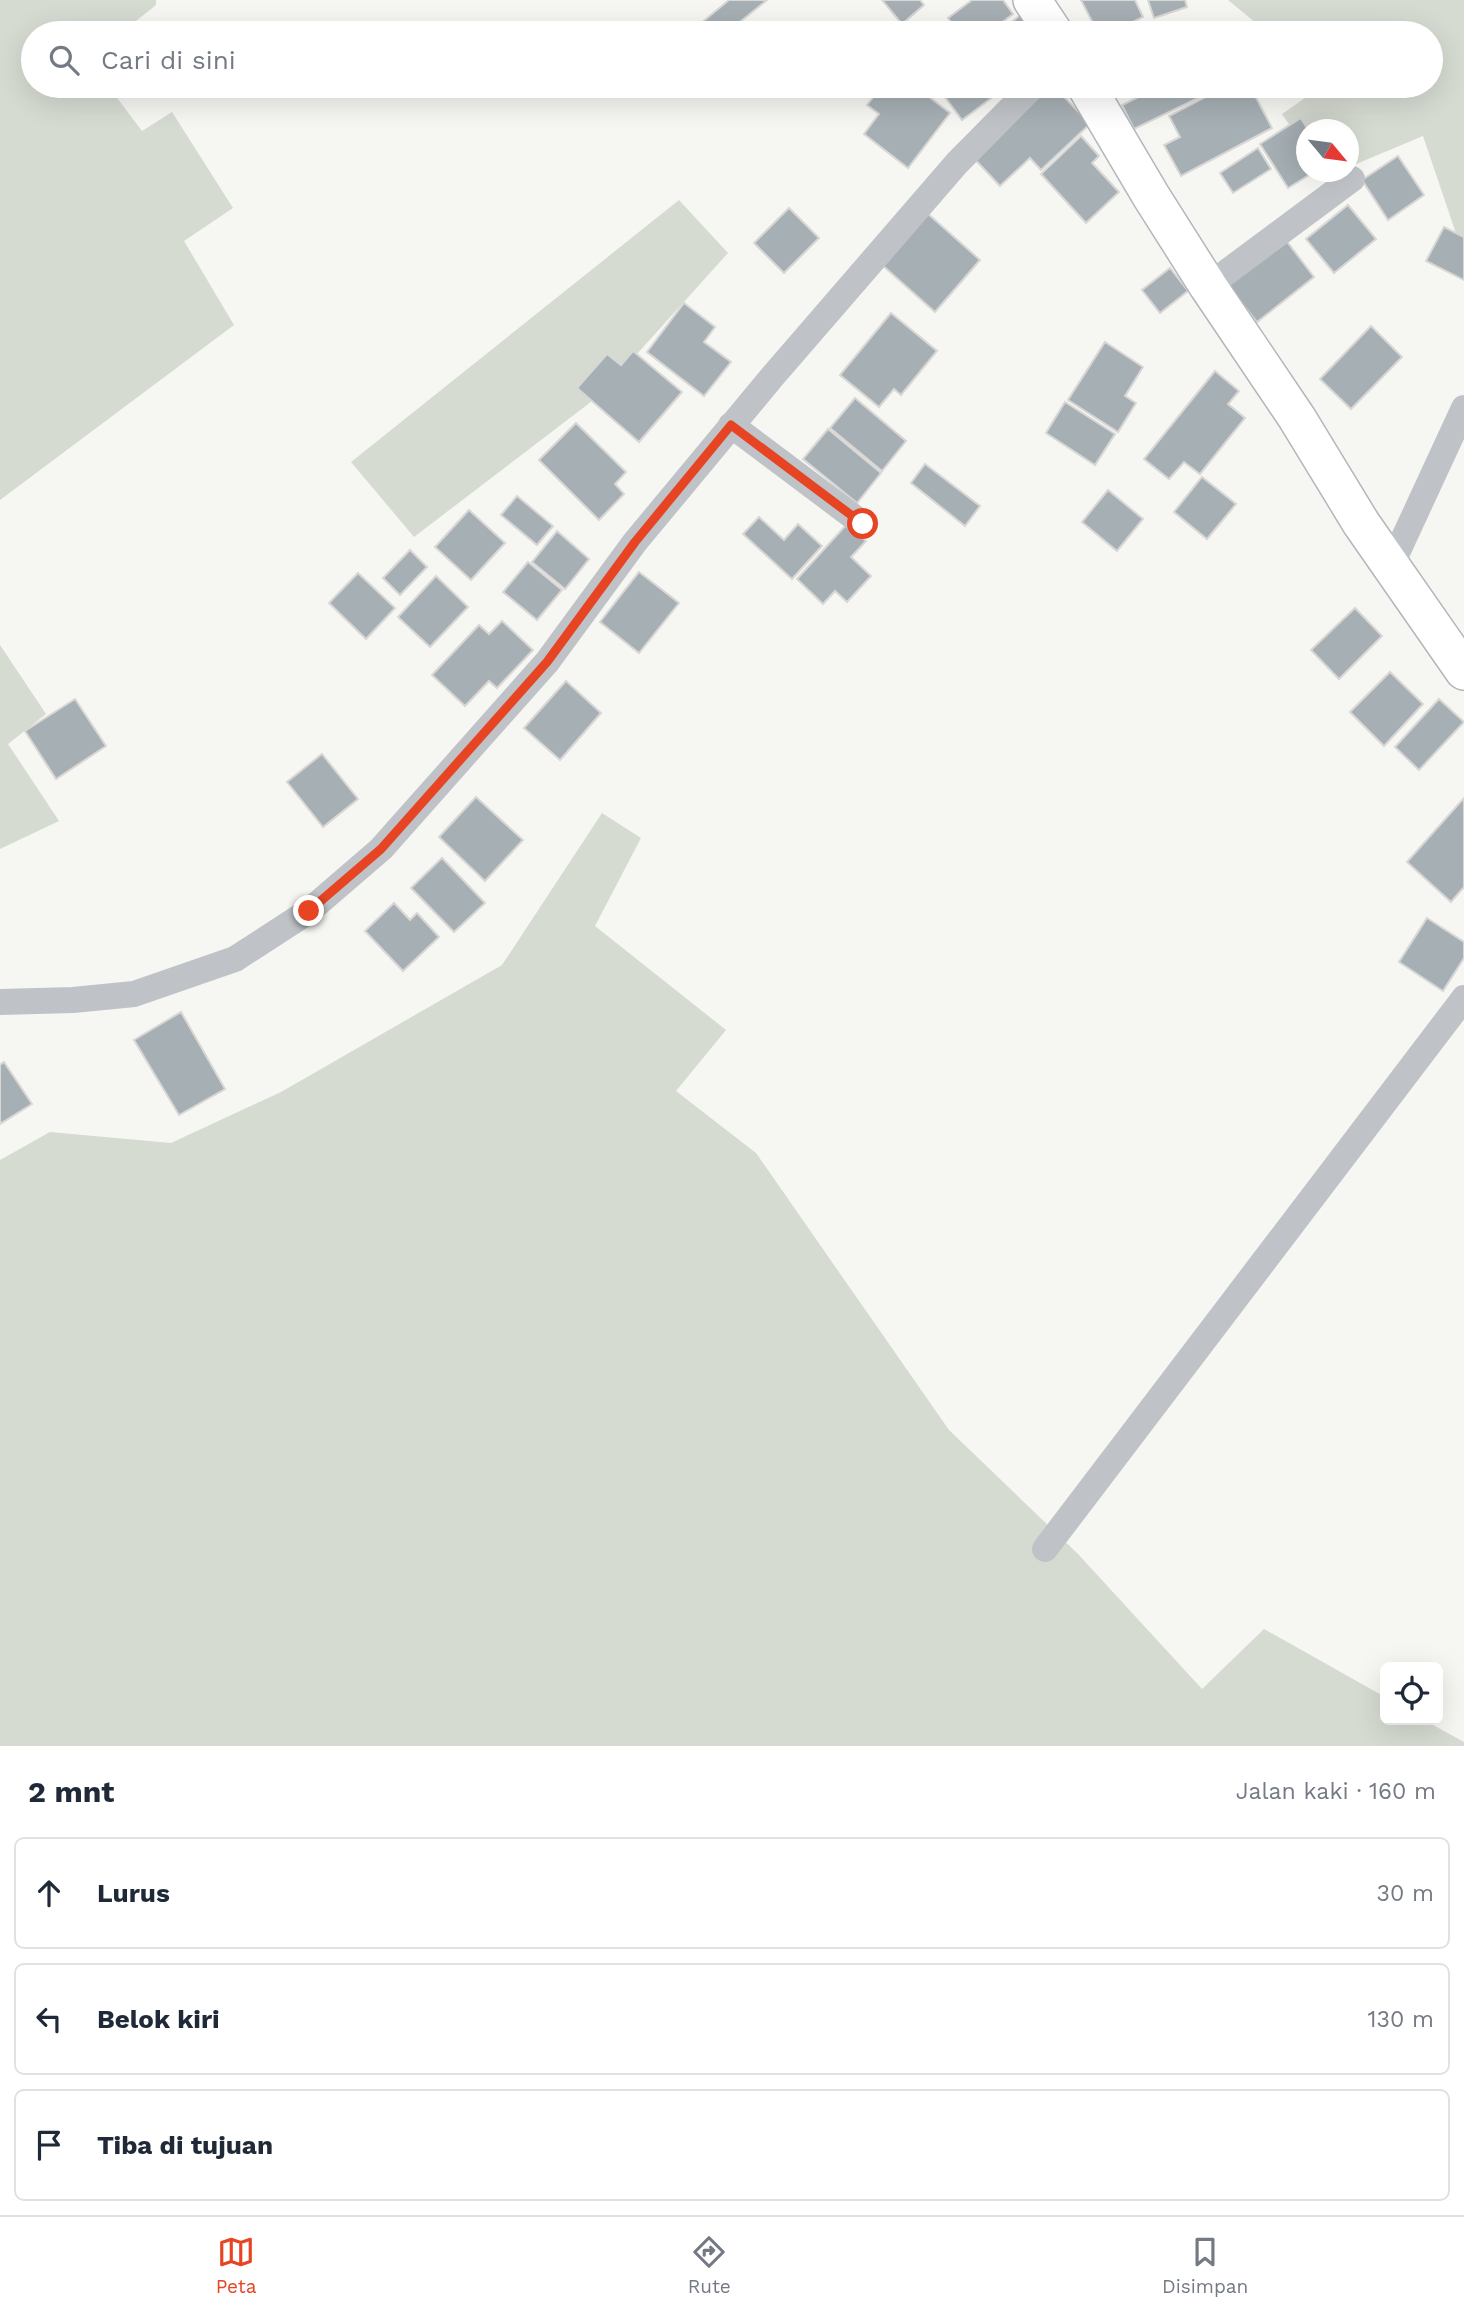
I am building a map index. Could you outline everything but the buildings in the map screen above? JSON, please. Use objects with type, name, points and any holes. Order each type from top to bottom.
[{"type":"street","points":[[1032,0],[1046,21]]},
{"type":"street","points":[[0,1002],[73,1000],[134,993],[235,959],[309,911],[381,849],[547,662],[635,542],[731,425],[957,163],[1021,98]]},
{"type":"street","points":[[1093,98],[1151,196],[1297,418],[1390,568],[1464,671]]},
{"type":"street","points":[[1208,286],[1348,182]]},
{"type":"street","points":[[1390,568],[1464,408]]},
{"type":"street","points":[[731,425],[863,524]]},
{"type":"street","points":[[1045,1549],[1464,998]]},
{"type":"shaded area","points":[[0,0],[156,0],[156,5],[136,21],[21,21],[21,98],[117,98],[142,131],[172,112],[233,208],[184,241],[234,325],[0,500]]},
{"type":"shaded area","points":[[1228,0],[1464,0],[1464,257],[1423,136],[1359,163],[1359,119],[1296,119],[1296,134],[1282,114],[1305,98],[1443,98],[1443,21],[1253,21]]},
{"type":"shaded area","points":[[679,200],[728,253],[600,395],[414,537],[351,462]]},
{"type":"shaded area","points":[[0,645],[46,714],[8,744],[59,821],[0,849]]},
{"type":"shaded area","points":[[602,813],[641,838],[595,926],[726,1030],[676,1091],[756,1153],[949,1430],[1078,1554],[1202,1689],[1264,1629],[1380,1694],[1380,1725],[1433,1725],[1464,1742],[1464,1746],[0,1746],[0,1160],[50,1132],[171,1143],[281,1092],[502,965]]},
{"type":"route","points":[[309,911],[381,849],[547,662],[635,542],[731,425],[863,524]]}]
